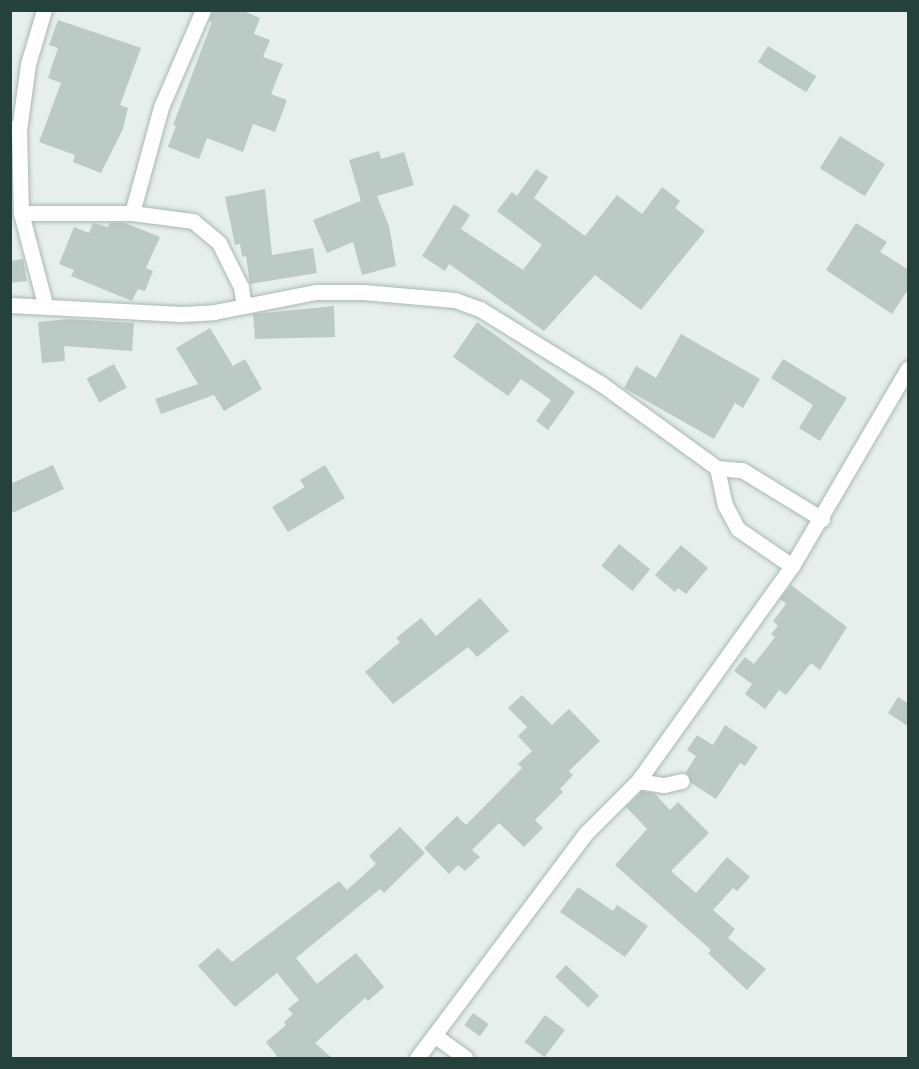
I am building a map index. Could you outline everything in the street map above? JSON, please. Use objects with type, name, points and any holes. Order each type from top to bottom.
[{"type":"street","points":[[132,213],[161,106],[203,10]]},
{"type":"street","points":[[40,12],[27,64],[15,129],[21,213],[45,304]]},
{"type":"street","points":[[21,213],[132,213],[193,221],[207,229],[219,243],[241,287],[244,306]]},
{"type":"street","points":[[10,305],[45,304],[182,314],[244,306],[316,292],[374,292],[455,300],[480,309],[600,383],[717,468],[742,470],[822,519]]},
{"type":"street","points":[[417,1059],[586,833],[639,781],[792,566],[909,369]]},
{"type":"street","points":[[717,468],[724,505],[738,529],[792,566]]},
{"type":"street","points":[[639,781],[664,785],[682,781]]},
{"type":"street","points":[[434,1035],[466,1059]]},
{"type":"building","points":[[213,10],[241,10],[260,18],[254,34],[270,40],[263,57],[283,64],[271,94],[287,100],[275,132],[253,124],[243,152],[207,138],[199,159],[168,147],[176,126],[173,125],[212,22],[209,21]]},
{"type":"building","points":[[58,20],[141,48],[120,105],[128,108],[123,129],[101,173],[73,162],[75,155],[39,142],[61,83],[48,78],[58,48],[49,45]]},
{"type":"building","points":[[768,46],[816,76],[806,92],[758,62]]},
{"type":"building","points":[[840,136],[885,164],[865,196],[820,168]]},
{"type":"building","points":[[379,151],[381,159],[404,152],[414,185],[377,196],[389,226],[396,266],[362,275],[353,242],[327,253],[313,220],[361,201],[349,160]]},
{"type":"building","points":[[536,169],[548,177],[534,198],[585,236],[617,195],[642,214],[662,187],[680,201],[675,208],[705,231],[641,310],[595,275],[544,331],[449,264],[445,271],[422,256],[454,204],[470,215],[461,229],[523,270],[542,245],[497,211],[512,192],[517,196]]},
{"type":"building","points":[[265,189],[272,255],[313,248],[317,273],[250,284],[246,256],[242,257],[240,244],[235,245],[225,197]]},
{"type":"building","points":[[93,223],[108,227],[110,223],[125,223],[160,237],[146,268],[153,271],[145,291],[138,289],[132,301],[71,276],[74,270],[59,264],[74,227],[89,233]]},
{"type":"building","points":[[856,223],[887,242],[880,252],[909,270],[909,288],[892,314],[826,270]]},
{"type":"building","points":[[23,259],[27,281],[10,283],[10,261]]},
{"type":"building","points":[[334,306],[335,337],[255,339],[253,314]]},
{"type":"building","points":[[69,319],[134,323],[132,351],[64,346],[65,361],[42,363],[38,322]]},
{"type":"building","points":[[477,322],[575,392],[548,430],[536,421],[551,400],[521,379],[508,396],[453,357]]},
{"type":"building","points":[[210,328],[233,366],[245,359],[262,389],[224,411],[214,395],[161,414],[155,399],[198,384],[176,348]]},
{"type":"building","points":[[681,334],[760,379],[743,408],[735,403],[714,439],[624,388],[636,366],[656,378]]},
{"type":"building","points":[[783,359],[847,398],[820,441],[799,428],[813,405],[771,378]]},
{"type":"building","points":[[114,364],[127,388],[99,402],[87,379]]},
{"type":"building","points":[[53,465],[64,489],[10,514],[10,484]]},
{"type":"building","points":[[325,465],[345,498],[288,532],[272,507],[305,487],[300,480]]},
{"type":"building","points":[[619,544],[650,569],[632,591],[601,566]]},
{"type":"building","points":[[681,545],[708,568],[686,594],[678,588],[675,592],[655,575]]},
{"type":"building","points":[[791,585],[847,627],[820,670],[811,663],[786,695],[779,690],[765,709],[745,694],[752,684],[734,671],[745,657],[754,664],[775,637],[771,634],[778,626],[773,621],[786,604],[780,599]]},
{"type":"building","points":[[480,598],[509,631],[477,657],[468,647],[393,704],[365,672],[400,642],[396,638],[421,618],[436,636]]},
{"type":"building","points":[[522,695],[552,725],[569,709],[600,741],[569,771],[573,775],[560,789],[563,792],[535,820],[543,828],[524,847],[499,823],[472,850],[480,857],[465,871],[458,865],[449,874],[424,848],[457,816],[466,825],[522,768],[518,764],[532,751],[518,736],[527,727],[508,708]]},
{"type":"building","points":[[898,697],[909,704],[909,727],[888,713]]},
{"type":"building","points":[[725,725],[758,747],[745,766],[740,763],[716,799],[691,783],[686,772],[696,756],[687,750],[697,735],[713,745]]},
{"type":"building","points":[[642,791],[654,793],[670,810],[678,802],[709,833],[671,871],[696,893],[727,857],[750,877],[737,891],[733,888],[713,910],[735,929],[728,938],[766,969],[747,990],[708,953],[711,950],[615,865],[647,829],[626,807]]},
{"type":"building","points":[[400,827],[425,853],[384,893],[380,889],[296,958],[317,984],[356,953],[384,987],[368,1001],[365,998],[315,1043],[333,1059],[279,1059],[266,1042],[286,1025],[284,1022],[293,1014],[288,1009],[299,1000],[277,973],[235,1007],[198,966],[218,948],[232,962],[339,881],[347,890],[376,864],[369,856]]},
{"type":"building","points":[[578,887],[613,911],[617,905],[648,926],[625,957],[560,912]]},
{"type":"building","points":[[566,965],[599,996],[588,1007],[555,977]]},
{"type":"building","points":[[473,1013],[489,1024],[480,1036],[464,1025]]},
{"type":"building","points":[[545,1015],[565,1030],[545,1057],[525,1042]]}]
